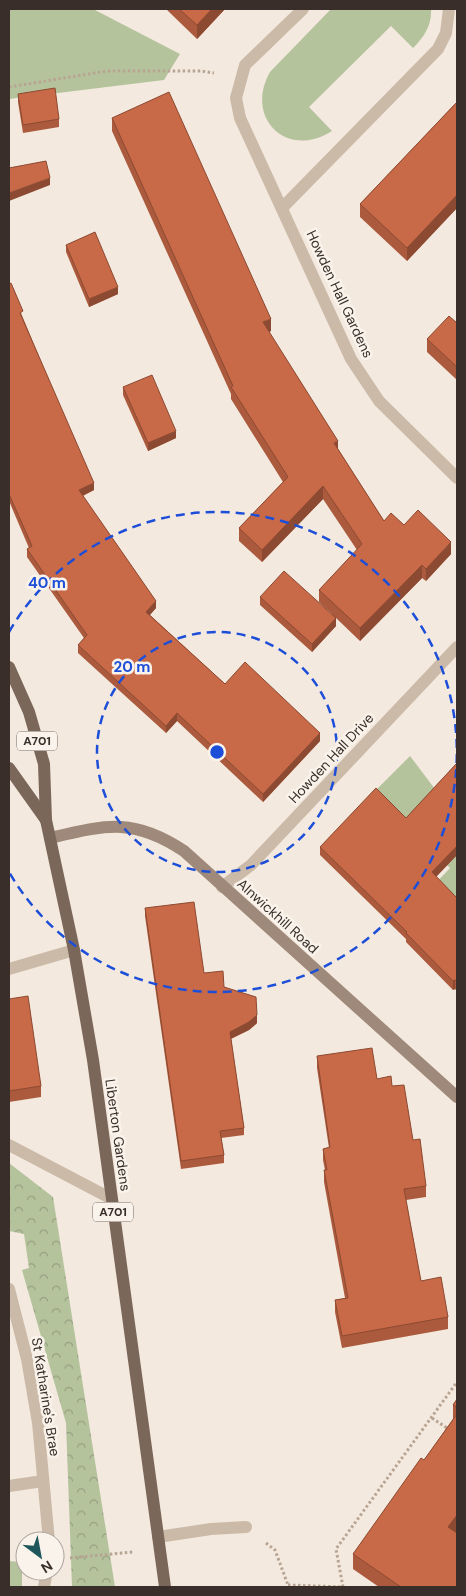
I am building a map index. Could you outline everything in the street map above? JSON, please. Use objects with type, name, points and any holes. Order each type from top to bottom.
[{"type":"main road","name":"A701","points":[[9,667],[29,712],[44,764],[46,820],[50,838]]},
{"type":"main road","name":"A701","points":[[9,768],[46,820]]},
{"type":"main road","name":"Liberton Gardens","points":[[50,838],[74,950],[92,1060],[165,1587]]},
{"type":"street","name":"Howden Hall Gardens","points":[[303,9],[245,65],[236,98],[240,118],[352,359],[379,401],[457,478]]},
{"type":"street","points":[[282,208],[438,49],[446,33],[449,9]]},
{"type":"street","name":"Howden Hall Drive","points":[[222,887],[251,865],[457,647]]},
{"type":"street","name":"Alnwickhill Road","points":[[50,838],[105,826],[124,826],[148,832],[184,850],[222,887],[457,1097]]},
{"type":"street","points":[[9,970],[74,950]]},
{"type":"street","points":[[9,1144],[112,1199]]},
{"type":"street","name":"St Katharine's Brae","points":[[9,1289],[27,1359],[38,1423],[48,1531]]},
{"type":"street","points":[[9,1486],[43,1481]]},
{"type":"street","points":[[158,1537],[211,1529],[246,1527]]},
{"type":"path","points":[[9,87],[107,71],[201,71],[240,78]]},
{"type":"path","points":[[246,1527],[275,1550],[289,1586],[343,1587],[336,1549],[457,1382]]},
{"type":"path","points":[[432,1418],[457,1435]]},
{"type":"path","points":[[73,1559],[107,1555]]},
{"type":"green space","points":[[9,9],[93,9],[180,54],[164,80],[9,99]]},
{"type":"green space","points":[[331,9],[431,9],[431,15],[421,40],[413,48],[391,26],[309,107],[332,131],[315,139],[300,140],[286,137],[274,130],[266,119],[262,105],[263,89],[270,72]]},
{"type":"green space","points":[[410,756],[438,793],[457,811],[457,907],[416,904],[450,868],[372,794]]},
{"type":"green space","points":[[9,1163],[53,1197],[115,1587],[72,1587],[66,1423],[22,1270],[29,1268],[24,1234],[9,1231]]},
{"type":"green space","points":[[9,1561],[15,1561],[15,1581],[22,1581],[22,1587],[9,1587]]},
{"type":"building","points":[[179,9],[212,9],[197,25]]},
{"type":"building","points":[[55,88],[59,119],[23,125],[18,94]]},
{"type":"building","points":[[169,92],[271,319],[263,322],[338,441],[334,443],[384,521],[391,513],[404,525],[418,510],[451,542],[426,569],[422,565],[360,628],[319,590],[362,544],[323,486],[262,550],[239,528],[288,477],[231,387],[233,386],[112,118]]},
{"type":"building","points":[[457,102],[457,195],[407,248],[360,204]]},
{"type":"building","points":[[46,161],[50,178],[9,193],[9,168]]},
{"type":"building","points":[[95,232],[118,287],[89,299],[66,245]]},
{"type":"building","points":[[11,283],[23,311],[20,313],[94,483],[79,490],[156,601],[146,612],[225,684],[245,662],[320,733],[263,794],[177,713],[166,726],[78,645],[87,635],[27,549],[32,546],[9,494],[9,284]]},
{"type":"building","points":[[449,316],[457,323],[457,367],[427,339]]},
{"type":"building","points":[[152,375],[176,431],[148,443],[123,387]]},
{"type":"building","points":[[284,571],[336,618],[312,644],[260,597]]},
{"type":"building","points":[[457,763],[457,846],[432,872],[457,898],[457,982],[453,981],[407,932],[320,847],[376,788],[406,818]]},
{"type":"building","points":[[194,902],[204,973],[223,971],[224,987],[256,997],[257,1015],[249,1022],[230,1032],[244,1128],[220,1131],[224,1155],[181,1161],[145,908]]},
{"type":"building","points":[[28,996],[41,1086],[9,1091],[9,999]]},
{"type":"building","points":[[372,1048],[377,1079],[391,1076],[392,1086],[404,1085],[413,1140],[420,1139],[426,1186],[404,1189],[421,1281],[441,1277],[448,1317],[342,1336],[335,1300],[348,1298],[324,1170],[327,1170],[323,1149],[330,1147],[317,1056]]},
{"type":"building","points":[[457,1399],[457,1407],[453,1405]]},
{"type":"building","points":[[457,1414],[457,1515],[448,1527],[457,1533],[457,1587],[401,1587],[353,1554],[421,1458],[424,1460]]}]
